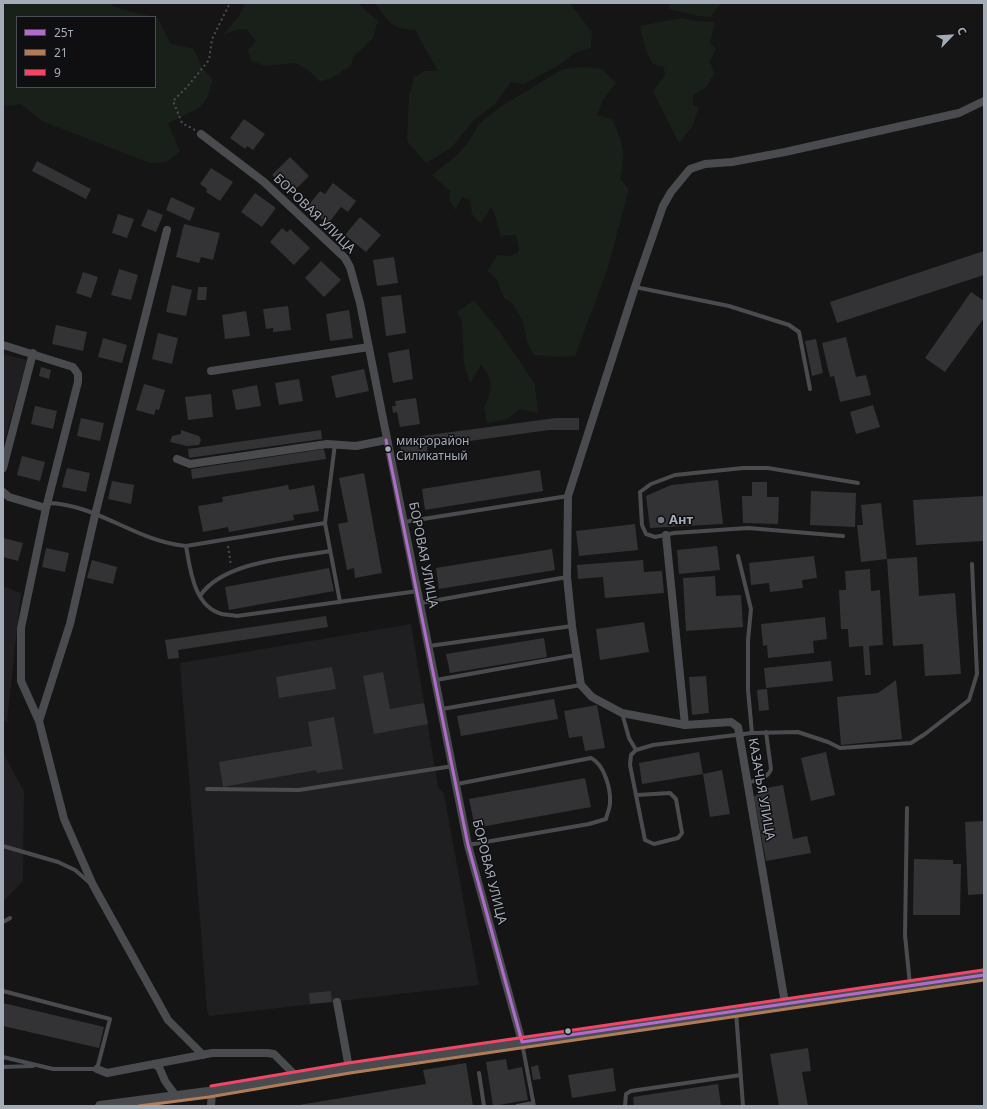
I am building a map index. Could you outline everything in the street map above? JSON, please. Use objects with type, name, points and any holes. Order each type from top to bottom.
[{"type":"street","points":[[581,685],[572,626],[567,576],[568,496],[635,287],[663,206],[671,192],[690,169],[705,164],[732,162],[785,152],[959,113],[984,101]]},
{"type":"street","name":"БОРОВАЯ УЛИЦА","points":[[201,134],[264,182],[344,258],[350,268],[360,303],[369,347],[386,440],[442,709],[468,845],[522,1042]]},
{"type":"street","points":[[40,720],[70,624],[95,515],[167,230]]},
{"type":"street","points":[[3,345],[33,353],[73,367],[78,374],[78,382],[47,505],[21,628],[21,681],[40,720],[64,818],[93,885],[168,1020],[203,1055]]},
{"type":"street","points":[[211,371],[369,347]]},
{"type":"street","points":[[3,468],[33,353]]},
{"type":"street","points":[[177,459],[190,464],[327,444],[356,446],[386,440]]},
{"type":"street","points":[[3,492],[9,497],[47,505]]},
{"type":"street","points":[[666,535],[685,725]]},
{"type":"street","name":"КАЗАЧЬЯ УЛИЦА","points":[[581,685],[592,697],[622,713],[685,725],[731,722],[738,727],[785,1003]]},
{"type":"street","points":[[100,1106],[212,1091],[349,1068],[522,1042],[984,975]]},
{"type":"street","points":[[337,1002],[349,1068]]},
{"type":"street","points":[[97,1069],[107,1073],[203,1055],[267,1053],[274,1054],[297,1077]]},
{"type":"street","points":[[154,1064],[159,1067],[164,1081],[176,1096]]},
{"type":"street","points":[[211,1106],[212,1091]]},
{"type":"lane","points":[[635,287],[729,306],[789,324],[799,332],[810,389]]},
{"type":"lane","points":[[336,444],[325,523],[340,602]]},
{"type":"lane","points":[[843,536],[748,528],[655,537],[646,534],[642,525],[640,492],[650,484],[675,475],[743,468],[768,468],[858,483]]},
{"type":"lane","points":[[404,522],[568,496]]},
{"type":"lane","points":[[47,505],[70,505],[156,540],[186,546],[325,523]]},
{"type":"lane","points":[[186,546],[191,575],[200,596],[212,610],[220,614],[237,616],[418,591]]},
{"type":"lane","points":[[200,596],[214,581],[232,570],[330,551]]},
{"type":"lane","points":[[738,556],[751,609],[748,690],[752,733]]},
{"type":"lane","points":[[637,795],[670,793],[676,799],[682,826],[682,833],[678,838],[654,844],[645,840],[630,765],[631,755],[636,750],[653,745],[766,732],[798,732],[828,742],[840,748],[911,743],[925,734],[969,700],[976,674],[972,564]]},
{"type":"lane","points":[[420,603],[567,576]]},
{"type":"lane","points":[[429,646],[572,626]]},
{"type":"lane","points":[[436,680],[577,654]]},
{"type":"lane","points":[[442,709],[581,685]]},
{"type":"lane","points":[[622,713],[629,738],[636,750]]},
{"type":"lane","points":[[747,783],[770,774],[771,769],[766,732]]},
{"type":"lane","points":[[457,784],[591,758],[596,760],[605,772],[610,803],[606,819],[589,824],[468,845]]},
{"type":"lane","points":[[207,789],[299,790],[453,766]]},
{"type":"lane","points":[[907,808],[905,935],[910,985]]},
{"type":"lane","points":[[3,846],[58,862],[75,870],[93,885]]},
{"type":"lane","points":[[3,922],[10,918]]},
{"type":"lane","points":[[3,991],[110,1019],[97,1069],[52,1069],[3,1058]]},
{"type":"lane","points":[[736,1012],[743,1106]]},
{"type":"lane","points":[[517,1106],[533,1105],[522,1042]]},
{"type":"lane","points":[[3,1067],[38,1066]]},
{"type":"lane","points":[[479,1073],[484,1106]]},
{"type":"lane","points":[[625,1106],[626,1094],[631,1091],[741,1074]]},
{"type":"path","points":[[201,134],[182,123],[173,101],[187,87],[209,60],[212,39],[230,3]]},
{"type":"path","points":[[226,539],[232,570]]},
{"type":"shaded area","points":[[7,3],[110,3],[112,6],[138,14],[151,16],[16,16],[16,88],[156,88],[156,17],[171,44],[194,49],[202,68],[213,79],[207,98],[199,108],[168,123],[180,152],[166,162],[150,163],[42,121],[21,104],[3,106],[3,7]]},
{"type":"shaded area","points":[[246,3],[357,3],[378,21],[373,38],[353,57],[351,66],[333,77],[320,82],[308,70],[295,63],[264,66],[252,61],[248,50],[256,41],[247,29],[239,29],[223,35],[238,17]]},
{"type":"shaded area","points":[[374,3],[570,3],[592,32],[591,48],[574,53],[564,62],[524,84],[511,82],[495,104],[474,120],[451,148],[426,163],[407,141],[409,96],[414,77],[425,71],[438,71],[416,30],[395,26],[387,20]]},
{"type":"shaded area","points":[[671,3],[722,3],[710,17],[698,16],[669,9]]},
{"type":"shaded area","points":[[681,18],[695,21],[715,22],[710,43],[716,48],[710,61],[714,74],[706,87],[693,95],[693,105],[699,107],[692,127],[679,143],[653,91],[665,75],[664,67],[652,63],[644,44],[640,26]]},
{"type":"shaded area","points":[[582,67],[602,69],[616,83],[603,100],[597,115],[612,119],[616,127],[621,142],[623,156],[620,179],[629,189],[607,270],[575,356],[556,357],[534,355],[528,344],[523,322],[513,304],[504,298],[497,279],[487,271],[498,255],[512,256],[519,251],[516,235],[501,236],[495,214],[491,207],[481,224],[472,214],[470,200],[462,197],[455,210],[449,199],[450,191],[432,175],[456,156],[469,141],[479,124],[500,107],[563,69]]},
{"type":"shaded area","points":[[474,300],[499,331],[535,384],[538,413],[520,409],[507,419],[487,423],[484,408],[489,397],[491,386],[490,381],[481,365],[470,383],[464,363],[462,321],[457,312]]},
{"type":"shaded area","points":[[3,354],[27,360],[3,447]]},
{"type":"shaded area","points":[[3,586],[21,593],[7,721],[3,721]]},
{"type":"shaded area","points":[[411,624],[438,787],[444,794],[479,985],[209,1016],[207,1010],[180,663]]},
{"type":"shaded area","points":[[3,753],[24,791],[23,881],[3,902]]},
{"type":"building","points":[[244,119],[265,134],[253,150],[247,146],[245,149],[230,138]]},
{"type":"building","points":[[290,157],[309,176],[295,190],[289,184],[286,188],[272,175]]},
{"type":"building","points":[[37,161],[91,189],[86,199],[32,171]]},
{"type":"building","points":[[211,168],[233,182],[220,201],[206,192],[207,189],[200,184]]},
{"type":"building","points":[[333,183],[356,201],[348,212],[341,207],[328,224],[307,207],[320,191],[325,194]]},
{"type":"building","points":[[255,193],[276,208],[262,227],[241,212]]},
{"type":"building","points":[[171,197],[195,208],[190,221],[166,210]]},
{"type":"building","points":[[148,209],[163,215],[156,232],[141,226]]},
{"type":"building","points":[[118,214],[134,219],[127,238],[112,233]]},
{"type":"building","points":[[360,217],[381,235],[366,252],[345,235]]},
{"type":"building","points":[[184,224],[220,233],[213,260],[201,257],[199,263],[176,257]]},
{"type":"building","points":[[282,228],[287,232],[290,229],[310,248],[294,265],[270,242]]},
{"type":"building","points":[[984,251],[984,275],[837,323],[830,302]]},
{"type":"building","points":[[394,257],[398,283],[377,286],[373,260]]},
{"type":"building","points":[[321,261],[341,280],[324,297],[305,278]]},
{"type":"building","points":[[119,269],[138,275],[131,300],[111,295]]},
{"type":"building","points":[[83,272],[98,277],[91,298],[76,293]]},
{"type":"building","points":[[172,285],[192,290],[186,316],[166,312]]},
{"type":"building","points":[[198,287],[207,287],[206,300],[197,300]]},
{"type":"building","points":[[971,292],[984,301],[984,318],[945,372],[925,358]]},
{"type":"building","points":[[401,295],[406,333],[386,336],[381,297]]},
{"type":"building","points":[[288,306],[291,330],[273,332],[273,328],[266,329],[263,309]]},
{"type":"building","points":[[349,310],[353,338],[330,341],[326,314]]},
{"type":"building","points":[[246,311],[250,336],[225,339],[222,315]]},
{"type":"building","points":[[56,325],[87,332],[83,351],[52,344]]},
{"type":"building","points":[[158,333],[178,338],[172,364],[152,359]]},
{"type":"building","points":[[846,337],[856,377],[866,375],[871,395],[840,402],[834,376],[830,377],[822,343]]},
{"type":"building","points":[[103,338],[127,345],[122,363],[98,357]]},
{"type":"building","points":[[816,339],[823,373],[812,376],[805,341]]},
{"type":"building","points":[[409,349],[413,379],[393,383],[388,353]]},
{"type":"building","points":[[41,367],[51,370],[49,379],[39,376]]},
{"type":"building","points":[[364,369],[369,391],[336,398],[331,376]]},
{"type":"building","points":[[299,379],[303,401],[279,405],[275,383]]},
{"type":"building","points":[[144,384],[165,390],[159,410],[156,409],[154,415],[136,410]]},
{"type":"building","points":[[257,385],[261,406],[236,410],[232,390]]},
{"type":"building","points":[[211,394],[213,417],[188,420],[185,397]]},
{"type":"building","points":[[416,398],[420,424],[400,427],[397,412],[393,413],[392,406],[396,406],[395,401]]},
{"type":"building","points":[[873,405],[880,427],[856,434],[850,412]]},
{"type":"building","points":[[35,406],[57,411],[53,429],[31,424]]},
{"type":"building","points":[[81,418],[104,423],[100,441],[77,436]]},
{"type":"building","points":[[556,418],[579,418],[579,430],[549,430],[427,447],[428,453],[402,456],[399,439]]},
{"type":"building","points":[[181,430],[199,436],[201,440],[199,445],[187,446],[170,442],[172,436],[181,434]]},
{"type":"building","points":[[321,430],[322,439],[189,458],[188,449]]},
{"type":"building","points":[[324,449],[326,459],[192,479],[191,469]]},
{"type":"building","points":[[22,456],[45,462],[40,481],[17,475]]},
{"type":"building","points":[[67,468],[90,473],[86,492],[62,487]]},
{"type":"building","points":[[540,470],[543,491],[425,510],[422,489]]},
{"type":"building","points":[[364,473],[382,573],[355,578],[354,568],[347,570],[338,524],[348,522],[339,478]]},
{"type":"building","points":[[718,480],[723,524],[650,528],[646,496],[671,485]]},
{"type":"building","points":[[112,481],[134,485],[131,504],[108,499]]},
{"type":"building","points":[[752,482],[767,482],[767,497],[779,497],[778,524],[743,523],[742,496],[752,496]]},
{"type":"building","points":[[288,485],[289,490],[314,485],[319,511],[293,515],[294,520],[229,532],[228,527],[203,532],[198,506],[223,502],[222,497]]},
{"type":"building","points":[[811,491],[856,493],[855,527],[810,525]]},
{"type":"building","points":[[984,496],[984,541],[916,545],[913,500]]},
{"type":"building","points":[[881,503],[887,559],[861,562],[857,525],[863,525],[861,505]]},
{"type":"building","points":[[635,524],[638,550],[579,556],[576,531]]},
{"type":"building","points":[[3,538],[23,543],[18,561],[3,557]]},
{"type":"building","points":[[717,546],[720,570],[679,574],[677,550]]},
{"type":"building","points":[[46,548],[69,553],[65,572],[42,567]]},
{"type":"building","points":[[552,549],[555,570],[439,589],[436,568]]},
{"type":"building","points":[[814,556],[817,578],[802,580],[803,588],[770,592],[769,583],[751,585],[749,563]]},
{"type":"building","points":[[917,557],[919,596],[955,593],[961,674],[925,676],[923,644],[893,646],[887,559]]},
{"type":"building","points":[[92,560],[117,567],[113,584],[87,578]]},
{"type":"building","points":[[643,560],[644,572],[662,571],[664,593],[605,598],[603,577],[578,579],[577,565]]},
{"type":"building","points":[[329,568],[334,591],[229,610],[225,587]]},
{"type":"building","points":[[870,569],[871,591],[880,590],[883,645],[869,646],[871,675],[865,675],[863,646],[849,647],[848,629],[841,629],[839,590],[846,590],[845,571]]},
{"type":"building","points":[[715,576],[716,596],[741,595],[743,627],[686,631],[683,578]]},
{"type":"building","points":[[326,616],[328,627],[178,650],[179,658],[168,659],[165,640]]},
{"type":"building","points":[[825,617],[827,639],[813,641],[814,653],[768,658],[767,645],[763,646],[761,624]]},
{"type":"building","points":[[644,622],[649,652],[600,660],[596,629]]},
{"type":"building","points":[[544,638],[547,657],[450,673],[446,654]]},
{"type":"building","points":[[831,661],[833,681],[766,688],[764,668]]},
{"type":"building","points":[[332,667],[336,689],[279,698],[276,677]]},
{"type":"building","points":[[383,672],[390,709],[424,703],[428,724],[374,734],[363,676]]},
{"type":"building","points":[[706,676],[709,713],[692,715],[689,677]]},
{"type":"building","points":[[896,680],[902,739],[841,745],[837,697],[878,693]]},
{"type":"building","points":[[767,689],[769,710],[759,711],[757,690]]},
{"type":"building","points":[[554,699],[558,719],[461,736],[457,716]]},
{"type":"building","points":[[597,705],[605,748],[585,751],[582,736],[569,738],[564,711]]},
{"type":"building","points":[[334,717],[343,769],[317,773],[316,770],[223,787],[219,762],[312,746],[308,722]]},
{"type":"building","points":[[699,752],[703,774],[642,784],[639,763]]},
{"type":"building","points":[[826,752],[835,795],[811,801],[801,758]]},
{"type":"building","points":[[722,770],[730,814],[710,817],[703,774]]},
{"type":"building","points":[[585,778],[591,807],[475,828],[469,799]]},
{"type":"building","points":[[783,785],[793,839],[807,836],[811,853],[766,861],[754,797],[762,789]]},
{"type":"building","points":[[984,821],[984,894],[968,895],[965,822]]},
{"type":"building","points":[[914,859],[953,860],[953,864],[961,864],[960,915],[913,915]]},
{"type":"building","points":[[331,991],[332,1002],[310,1004],[309,993]]},
{"type":"building","points":[[3,1003],[104,1027],[99,1048],[3,1026]]},
{"type":"building","points":[[808,1048],[811,1071],[802,1072],[808,1106],[779,1106],[770,1054]]},
{"type":"building","points":[[506,1059],[508,1070],[522,1067],[528,1100],[493,1106],[486,1062]]},
{"type":"building","points":[[466,1063],[473,1106],[293,1106],[426,1084],[423,1070]]},
{"type":"building","points":[[538,1065],[541,1079],[533,1080],[531,1067]]},
{"type":"building","points":[[613,1068],[616,1091],[572,1098],[568,1075]]},
{"type":"building","points":[[718,1084],[721,1106],[634,1106],[633,1097]]},
{"type":"transit line","name":"25т","points":[[386,440],[468,845],[522,1042]]},
{"type":"transit line","name":"9","points":[[211,1086],[348,1063],[983,970]]},
{"type":"transit line","name":"25т","points":[[522,1042],[984,975]]},
{"type":"transit line","name":"21","points":[[139,1106],[209,1097],[350,1073],[984,980]]},
{"type":"place","name":"микрорайон Силикатный","points":[[388,449]]},
{"type":"place","name":"Ант","points":[[661,520]]}]
